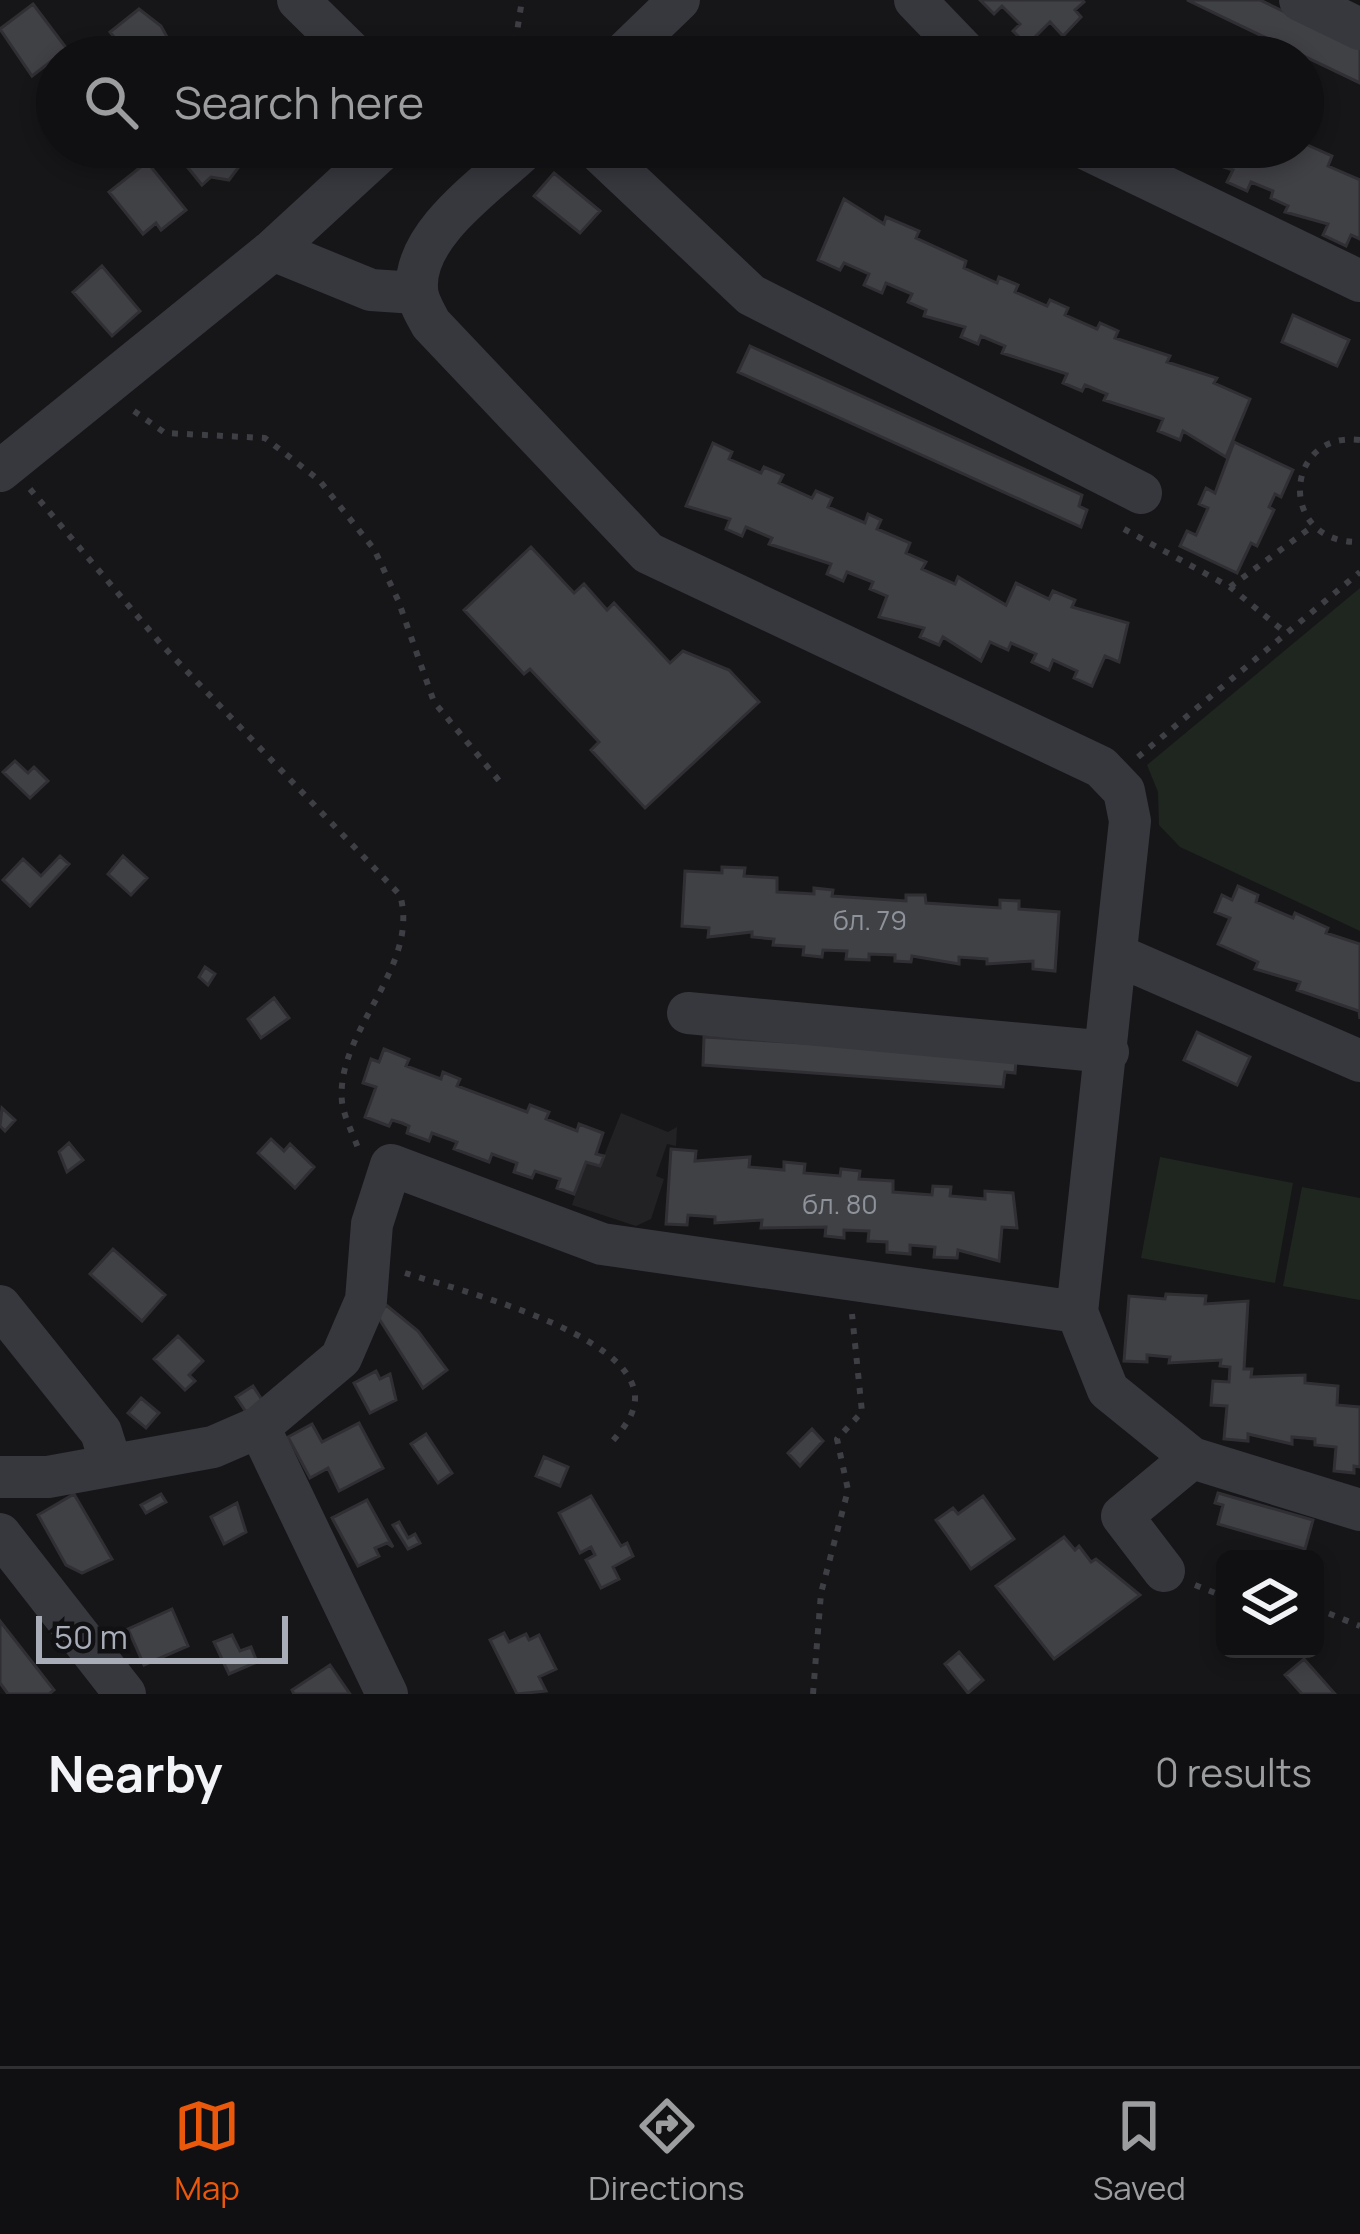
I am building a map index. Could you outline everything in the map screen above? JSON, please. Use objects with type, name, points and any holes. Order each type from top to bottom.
[{"type":"street","points":[[298,0],[335,36]]},
{"type":"street","points":[[642,36],[679,0]]},
{"type":"street","points":[[916,0],[950,36]]},
{"type":"street","points":[[1300,0],[1360,29]]},
{"type":"street","points":[[5,467],[273,250],[363,168]]},
{"type":"street","points":[[505,168],[439,232],[419,262],[416,293],[430,324],[648,553],[1101,767],[1124,790],[1130,821],[1119,956],[1077,1312],[1108,1390],[1192,1458],[1360,1510]]},
{"type":"street","points":[[615,168],[751,295],[1142,494]]},
{"type":"street","points":[[1126,168],[1360,280]]},
{"type":"street","points":[[273,250],[371,290],[416,293]]},
{"type":"street","points":[[1119,956],[1360,1061]]},
{"type":"street","points":[[688,1012],[1108,1052]]},
{"type":"street","points":[[0,1477],[48,1477],[213,1447],[259,1426],[341,1358],[366,1300],[373,1224],[392,1165],[602,1244],[1077,1312]]},
{"type":"street","points":[[0,1306],[101,1432],[110,1464]]},
{"type":"street","points":[[259,1426],[387,1694]]},
{"type":"street","points":[[1164,1571],[1122,1516],[1192,1458]]},
{"type":"street","points":[[0,1534],[125,1694]]},
{"type":"path","points":[[516,36],[522,0]]},
{"type":"path","points":[[112,380],[140,420],[165,433],[266,438],[319,480],[374,549],[398,600],[434,703],[501,783]]},
{"type":"path","points":[[1360,440],[1334,442],[1307,462],[1299,495],[1313,526],[1343,543],[1360,542]]},
{"type":"path","points":[[5,467],[161,644],[400,895],[407,919],[400,947],[353,1051],[342,1101],[358,1148]]},
{"type":"path","points":[[1142,494],[1124,530],[1229,587],[1286,633]]},
{"type":"path","points":[[1229,587],[1313,526]]},
{"type":"path","points":[[1113,779],[1360,572]]},
{"type":"path","points":[[372,1262],[551,1322],[622,1366],[635,1396],[627,1424],[610,1444]]},
{"type":"path","points":[[813,1694],[821,1593],[848,1490],[837,1439],[862,1412],[851,1340],[853,1280]]},
{"type":"path","points":[[1324,1612],[1360,1626]]},
{"type":"shaded area","points":[[1360,588],[1360,931],[1180,847],[1159,825],[1158,792],[1147,765]]},
{"type":"shaded area","points":[[621,1113],[668,1132],[677,1127],[676,1146],[667,1144],[656,1176],[664,1179],[651,1219],[636,1226],[572,1205],[586,1162],[600,1166]]},
{"type":"shaded area","points":[[1160,1157],[1293,1183],[1275,1283],[1141,1258]]},
{"type":"shaded area","points":[[1302,1187],[1360,1198],[1360,1300],[1283,1286]]},
{"type":"building","points":[[980,0],[1084,2],[1075,10],[1081,17],[1063,36],[1050,22],[1036,36],[1018,36],[1013,31],[1020,24],[1002,6],[994,14]]},
{"type":"building","points":[[1187,0],[1260,0],[1360,48],[1360,83],[1324,66],[1324,36],[1262,36]]},
{"type":"building","points":[[33,4],[57,36],[36,36],[36,73],[32,76],[0,29]]},
{"type":"building","points":[[139,9],[166,36],[113,36],[110,32]]},
{"type":"building","points":[[1324,152],[1332,156],[1328,166],[1360,180],[1360,239],[1351,235],[1346,246],[1323,235],[1328,224],[1285,212],[1288,206],[1271,198],[1273,191],[1251,182],[1247,191],[1227,182],[1233,170],[1227,168],[1324,168]]},
{"type":"building","points":[[139,168],[152,168],[186,210],[161,230],[156,223],[143,234],[109,192]]},
{"type":"building","points":[[188,168],[238,168],[229,180],[211,177],[202,185]]},
{"type":"building","points":[[554,173],[600,211],[580,233],[534,196]]},
{"type":"building","points":[[844,199],[884,224],[886,217],[919,231],[916,238],[966,261],[964,268],[997,283],[999,277],[1018,285],[1015,292],[1047,306],[1050,300],[1068,308],[1065,315],[1097,329],[1100,323],[1118,331],[1115,338],[1170,356],[1167,362],[1217,378],[1214,383],[1250,399],[1226,457],[1183,431],[1180,440],[1158,431],[1163,419],[1104,400],[1107,394],[1085,385],[1082,391],[1063,383],[1067,374],[1002,353],[1005,346],[981,336],[978,344],[961,337],[965,327],[924,316],[926,310],[908,302],[912,294],[886,283],[882,293],[864,285],[869,274],[844,263],[840,270],[818,260]]},
{"type":"building","points":[[102,266],[140,311],[112,336],[73,292]]},
{"type":"building","points":[[1293,315],[1349,340],[1337,366],[1282,342]]},
{"type":"building","points":[[750,346],[1082,495],[1079,506],[1087,510],[1081,527],[738,372]]},
{"type":"building","points":[[1234,442],[1293,470],[1281,497],[1275,494],[1269,507],[1274,510],[1257,546],[1251,543],[1237,573],[1180,546],[1187,531],[1196,535],[1208,508],[1199,504],[1206,488],[1215,493]]},
{"type":"building","points":[[713,443],[732,452],[729,459],[761,473],[764,467],[783,475],[779,483],[812,498],[816,491],[832,498],[828,507],[865,523],[868,514],[881,520],[877,529],[910,543],[906,553],[926,562],[922,569],[955,584],[958,577],[1006,605],[1016,583],[1049,599],[1053,591],[1075,600],[1072,607],[1128,623],[1119,662],[1105,656],[1092,686],[1074,678],[1077,671],[1053,660],[1049,670],[1032,662],[1036,654],[1011,643],[1008,650],[990,642],[981,661],[943,637],[939,645],[920,637],[924,628],[879,617],[887,596],[870,589],[873,582],[847,572],[843,581],[827,574],[831,564],[769,544],[772,538],[746,527],[742,536],[726,529],[730,519],[686,506]]},
{"type":"building","points":[[531,547],[574,593],[584,584],[607,610],[614,603],[670,663],[683,651],[729,670],[759,702],[645,808],[591,750],[599,742],[530,669],[524,674],[464,610]]},
{"type":"building","points":[[15,761],[28,773],[34,767],[48,781],[30,798],[3,772]]},
{"type":"building","points":[[60,856],[69,864],[30,906],[3,880],[23,859],[41,876]]},
{"type":"building","points":[[123,856],[147,878],[131,895],[108,874]]},
{"type":"building","points":[[722,867],[745,868],[744,876],[777,878],[777,892],[814,894],[814,888],[833,890],[832,896],[906,901],[906,895],[925,895],[926,903],[1000,908],[1000,900],[1019,901],[1019,909],[1059,912],[1055,971],[1033,969],[1033,961],[987,964],[987,959],[959,957],[959,964],[912,956],[911,962],[895,961],[895,955],[869,954],[869,960],[846,959],[847,951],[823,950],[822,957],[803,955],[804,947],[773,945],[774,939],[752,937],[752,932],[708,937],[709,928],[682,926],[685,871],[722,873]]},
{"type":"building","points":[[1238,886],[1258,895],[1256,902],[1293,918],[1295,913],[1328,928],[1326,933],[1360,944],[1360,1019],[1359,1011],[1297,990],[1300,982],[1255,969],[1258,962],[1218,944],[1230,918],[1215,912],[1222,895],[1232,900]]},
{"type":"building","points":[[205,967],[215,974],[208,985],[199,977]]},
{"type":"building","points":[[274,998],[289,1018],[261,1038],[248,1019]]},
{"type":"building","points":[[1197,1032],[1250,1057],[1237,1085],[1184,1060]]},
{"type":"building","points":[[704,1037],[1007,1055],[1016,1060],[1015,1073],[1005,1072],[1003,1087],[703,1065]]},
{"type":"building","points":[[384,1049],[409,1059],[406,1066],[441,1079],[443,1072],[460,1079],[457,1086],[527,1112],[530,1105],[549,1112],[546,1119],[577,1131],[579,1124],[603,1133],[596,1154],[604,1156],[600,1166],[586,1162],[574,1194],[557,1188],[560,1179],[535,1171],[532,1178],[514,1172],[517,1163],[492,1154],[489,1162],[454,1149],[457,1142],[432,1133],[429,1141],[407,1133],[409,1126],[402,1123],[392,1120],[389,1126],[365,1117],[376,1087],[363,1083],[371,1059],[379,1062]]},
{"type":"building","points":[[2,1108],[15,1120],[5,1131],[0,1126]]},
{"type":"building","points":[[271,1139],[284,1151],[290,1144],[314,1167],[295,1188],[258,1153]]},
{"type":"building","points":[[69,1143],[83,1160],[67,1172],[59,1152]]},
{"type":"building","points":[[671,1149],[696,1151],[695,1161],[750,1157],[749,1167],[784,1170],[784,1162],[805,1164],[804,1173],[840,1176],[841,1169],[860,1171],[859,1179],[893,1181],[893,1192],[932,1195],[933,1186],[951,1187],[950,1196],[985,1199],[985,1191],[1013,1193],[1017,1228],[1002,1227],[999,1261],[958,1250],[957,1258],[934,1257],[935,1247],[910,1245],[910,1254],[887,1252],[887,1242],[868,1241],[869,1231],[844,1230],[844,1238],[825,1236],[826,1227],[761,1228],[762,1220],[715,1223],[715,1217],[688,1215],[687,1225],[666,1224]]},
{"type":"building","points":[[113,1249],[165,1295],[142,1321],[90,1274]]},
{"type":"building","points":[[1166,1294],[1206,1296],[1205,1304],[1248,1301],[1244,1369],[1252,1369],[1251,1377],[1305,1375],[1305,1383],[1338,1386],[1337,1405],[1360,1407],[1360,1467],[1354,1466],[1354,1473],[1334,1471],[1336,1447],[1315,1445],[1315,1439],[1292,1437],[1292,1444],[1248,1434],[1248,1441],[1224,1439],[1227,1406],[1211,1405],[1213,1381],[1229,1382],[1230,1367],[1220,1366],[1221,1360],[1169,1363],[1170,1357],[1147,1355],[1147,1362],[1124,1361],[1129,1296],[1165,1299]]},
{"type":"building","points":[[386,1305],[418,1331],[447,1370],[423,1388],[378,1317]]},
{"type":"building","points":[[178,1336],[203,1361],[189,1375],[195,1381],[185,1390],[154,1359]]},
{"type":"building","points":[[376,1371],[380,1379],[390,1374],[396,1400],[370,1413],[354,1383]]},
{"type":"building","points":[[253,1386],[264,1403],[252,1421],[236,1397]]},
{"type":"building","points":[[141,1398],[159,1413],[146,1428],[128,1413]]},
{"type":"building","points":[[359,1423],[383,1468],[339,1491],[328,1468],[310,1478],[288,1437],[312,1424],[322,1442]]},
{"type":"building","points":[[812,1429],[823,1441],[800,1466],[788,1453]]},
{"type":"building","points":[[426,1434],[452,1473],[438,1483],[411,1444]]},
{"type":"building","points":[[544,1457],[568,1467],[560,1486],[536,1476]]},
{"type":"building","points":[[1218,1493],[1313,1520],[1305,1549],[1218,1524],[1223,1505],[1215,1503]]},
{"type":"building","points":[[74,1494],[112,1559],[82,1573],[66,1565],[38,1515]]},
{"type":"building","points":[[161,1494],[166,1502],[146,1513],[141,1505]]},
{"type":"building","points":[[591,1496],[621,1546],[627,1543],[633,1556],[613,1567],[619,1579],[601,1588],[586,1560],[595,1555],[591,1547],[580,1553],[559,1513]]},
{"type":"building","points":[[983,1496],[1014,1539],[971,1569],[936,1520],[953,1508],[958,1514]]},
{"type":"building","points":[[367,1500],[393,1547],[387,1543],[375,1548],[379,1556],[358,1566],[332,1518]]},
{"type":"building","points":[[237,1503],[246,1532],[224,1544],[211,1517]]},
{"type":"building","points":[[399,1522],[408,1538],[415,1534],[420,1543],[408,1549],[393,1525]]},
{"type":"building","points":[[1064,1537],[1075,1550],[1079,1546],[1091,1562],[1096,1559],[1140,1595],[1054,1659],[996,1586]]},
{"type":"building","points":[[172,1609],[188,1646],[144,1665],[128,1629]]},
{"type":"building","points":[[0,1621],[54,1690],[49,1694],[8,1694],[0,1683]]},
{"type":"building","points":[[504,1633],[509,1642],[526,1634],[529,1640],[539,1635],[556,1669],[539,1677],[546,1691],[517,1694],[490,1640]]},
{"type":"building","points":[[232,1635],[240,1651],[251,1647],[257,1662],[229,1674],[214,1642]]},
{"type":"building","points":[[959,1652],[983,1680],[968,1693],[945,1664]]},
{"type":"building","points":[[1304,1659],[1335,1694],[1302,1694],[1285,1675]]},
{"type":"building","points":[[330,1665],[350,1694],[294,1694],[292,1690]]}]
